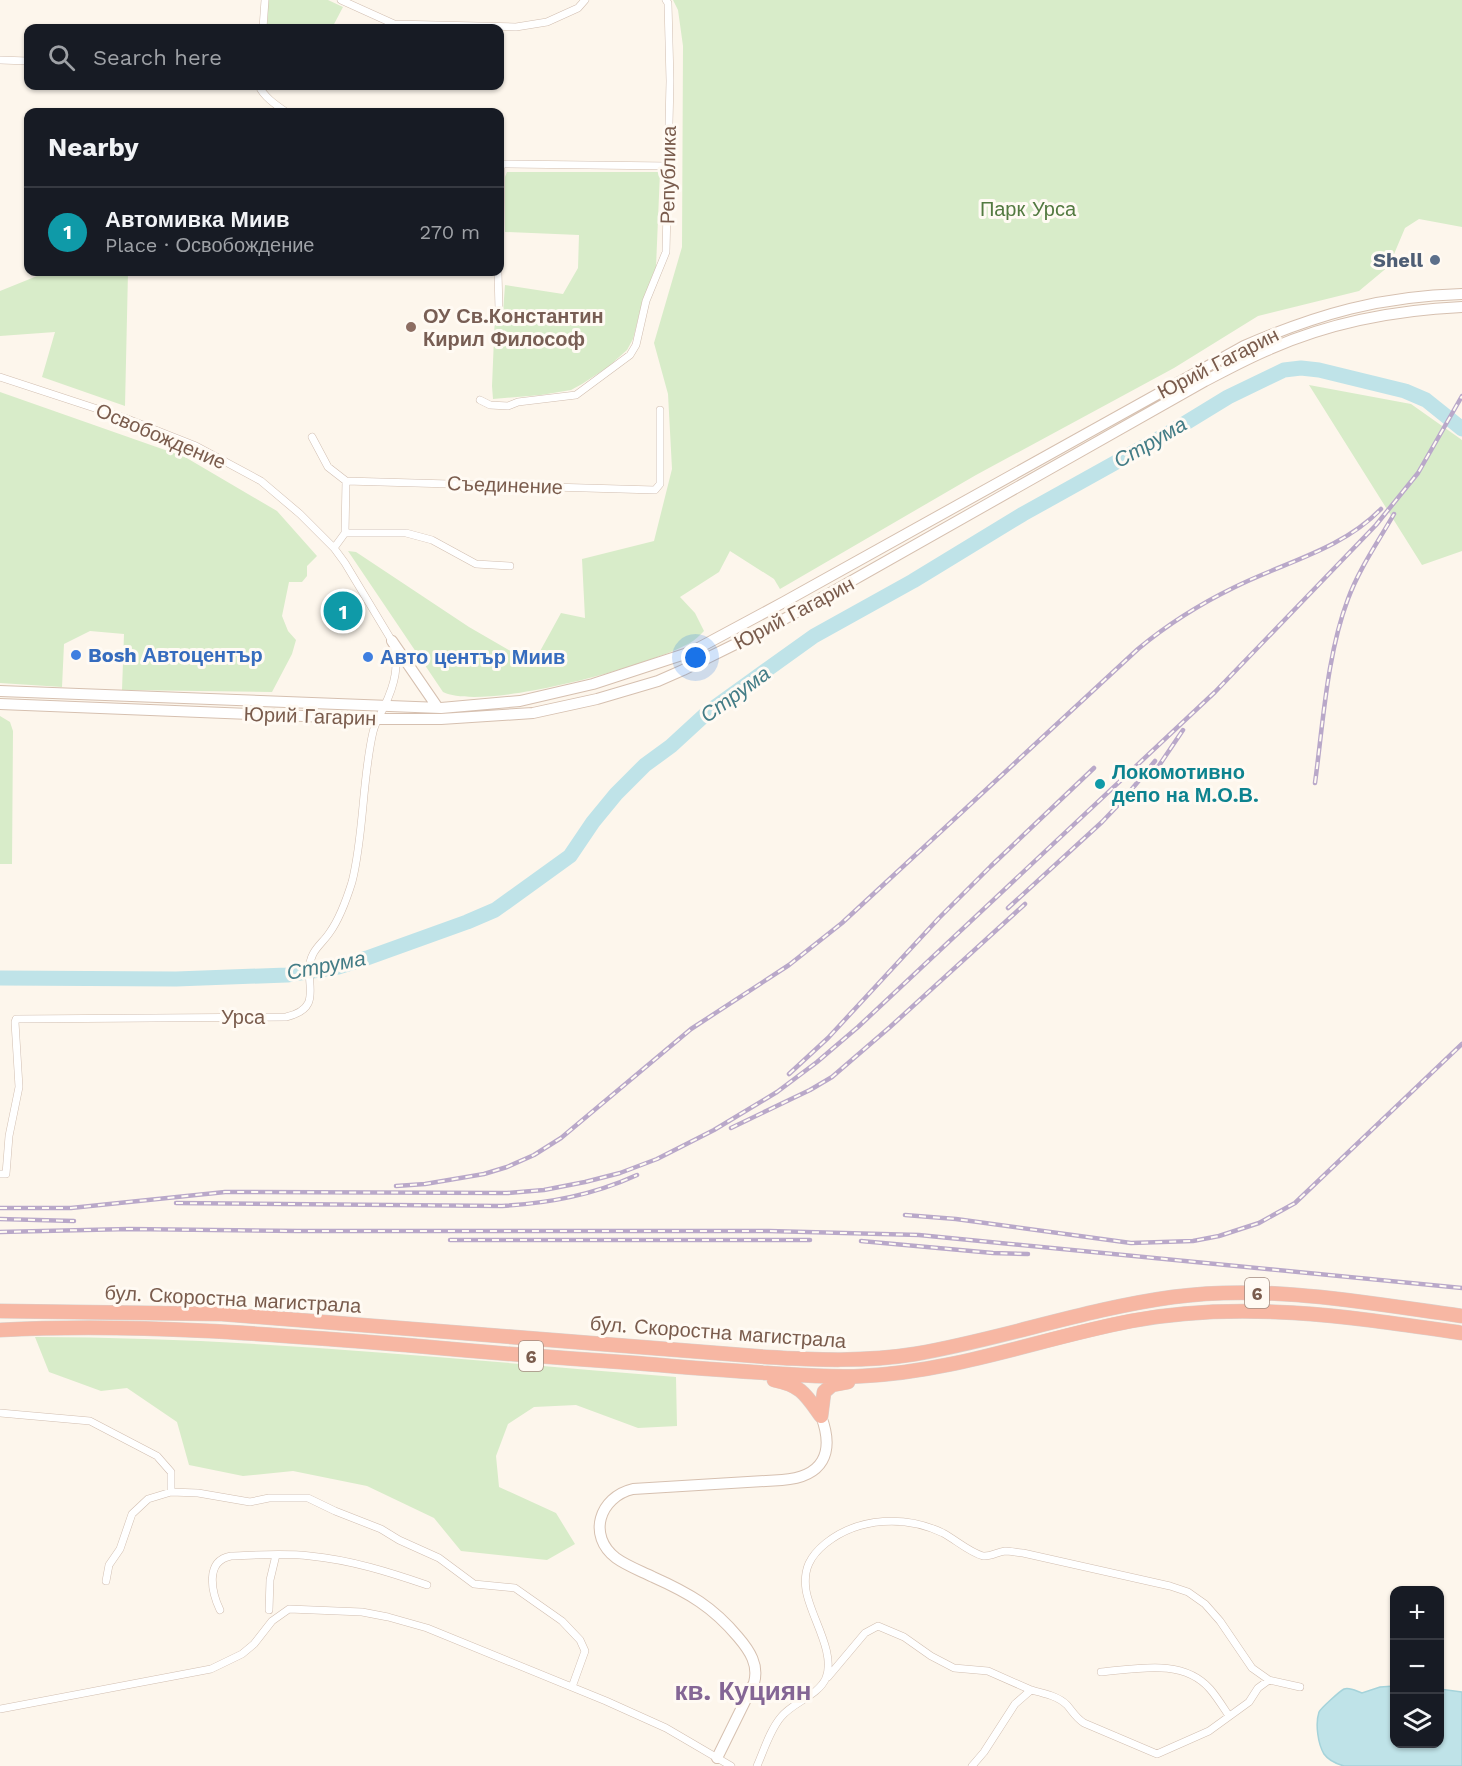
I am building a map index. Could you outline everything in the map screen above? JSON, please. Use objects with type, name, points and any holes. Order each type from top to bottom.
[{"type":"highway","name":"бул. Скоростна магистрала","points":[[0,1311],[222,1314],[814,1360],[878,1359],[914,1354],[1117,1306],[1175,1296],[1276,1293],[1462,1316]]},
{"type":"highway","name":"бул. Скоростна магистрала","points":[[0,1330],[84,1328],[205,1330],[701,1368],[863,1377],[951,1364],[1134,1320],[1192,1313],[1293,1312],[1462,1333]]},
{"type":"highway","points":[[701,1368],[795,1385],[804,1392],[821,1416]]},
{"type":"highway","points":[[821,1416],[822,1397],[827,1388],[887,1374]]},
{"type":"street","points":[[263,24],[265,0]]},
{"type":"street","points":[[341,0],[394,24]]},
{"type":"street","points":[[504,27],[546,22],[578,8],[585,0]]},
{"type":"street","name":"Република","points":[[480,400],[490,405],[508,406],[518,402],[576,395],[630,355],[636,345],[646,301],[666,252],[670,69],[668,3],[666,0]]},
{"type":"street","points":[[0,60],[24,61]]},
{"type":"street","points":[[260,90],[281,108]]},
{"type":"street","points":[[504,164],[669,166]]},
{"type":"street","points":[[498,276],[499,310]]},
{"type":"street","name":"Юрий Гагарин","points":[[0,691],[438,708],[520,701],[593,684],[691,652],[1244,346],[1286,328],[1375,302],[1428,295],[1462,294]]},
{"type":"street","name":"Юрий Гагарин","points":[[0,704],[378,719],[483,717],[533,713],[597,699],[658,681],[706,660],[781,621],[1204,381],[1262,352],[1326,329],[1386,314],[1462,307]]},
{"type":"street","name":"Освобождение","points":[[0,377],[126,418],[196,446],[261,481],[300,514],[334,548],[345,563],[392,641],[398,664],[393,686],[384,706]]},
{"type":"street","name":"Съединение","points":[[346,481],[656,490],[660,484],[660,410]]},
{"type":"street","points":[[312,437],[328,466],[346,481],[345,533],[334,548]]},
{"type":"street","points":[[345,533],[406,533],[432,540],[476,564],[510,566]]},
{"type":"street","points":[[392,641],[438,708]]},
{"type":"street","name":"Урса","points":[[3,1174],[10,1125],[19,1087],[16,1019],[286,1017],[303,1011],[308,1005],[310,963],[313,953],[330,932],[352,882],[373,730],[384,706]]},
{"type":"street","points":[[0,1413],[90,1421],[157,1456],[171,1472],[171,1491]]},
{"type":"street","points":[[717,1758],[754,1683],[756,1670],[752,1657],[720,1616],[702,1602],[624,1563],[611,1553],[602,1538],[602,1513],[616,1495],[633,1489],[782,1480],[806,1476],[817,1468],[827,1448],[827,1434],[821,1416]]},
{"type":"street","points":[[106,1581],[109,1565],[120,1549],[132,1514],[148,1499],[171,1491],[250,1502],[269,1498],[308,1498],[335,1512],[381,1529],[439,1558],[474,1584],[515,1588],[562,1621],[580,1640],[585,1651],[572,1687]]},
{"type":"street","points":[[825,1680],[828,1668],[826,1652],[806,1593],[804,1576],[808,1562],[817,1551],[836,1536],[859,1525],[876,1522],[903,1522],[942,1533],[981,1555],[989,1556],[1005,1551],[1023,1553],[1188,1592],[1205,1604],[1220,1621],[1252,1668],[1269,1680],[1300,1687]]},
{"type":"street","points":[[269,1610],[270,1580],[276,1555]]},
{"type":"street","points":[[220,1610],[213,1595],[213,1572],[220,1561],[231,1556],[309,1556],[341,1560],[381,1569],[428,1585]]},
{"type":"street","points":[[0,1709],[211,1669],[242,1654],[254,1644],[272,1621],[289,1609],[362,1612],[427,1628],[572,1687],[666,1728],[731,1766]]},
{"type":"street","points":[[757,1766],[782,1716],[807,1698],[865,1633],[878,1626],[904,1637],[931,1656],[954,1668],[988,1671],[1031,1690],[1049,1695],[1066,1704],[1076,1718],[1084,1723],[1157,1754],[1209,1731],[1249,1702],[1258,1688],[1269,1680]]},
{"type":"street","points":[[1101,1672],[1155,1667],[1176,1669],[1191,1674],[1209,1688],[1229,1716]]},
{"type":"street","points":[[972,1766],[984,1752],[1015,1704],[1031,1690]]},
{"type":"green space","points":[[268,0],[328,0],[343,7],[334,24],[267,24]]},
{"type":"green space","name":"Парк Урса","points":[[673,0],[1462,0],[1462,227],[1419,219],[1405,228],[1389,266],[1359,291],[1258,316],[1174,368],[976,475],[780,589],[774,579],[730,551],[719,572],[680,597],[695,613],[704,631],[690,643],[669,653],[605,674],[528,691],[464,697],[443,692],[348,551],[356,552],[469,627],[533,664],[561,613],[585,618],[582,559],[654,541],[672,469],[668,394],[654,343],[682,247],[683,46],[678,10]]},
{"type":"green space","points":[[507,172],[660,172],[656,267],[643,299],[633,339],[627,350],[608,367],[571,390],[493,399],[495,314],[503,313],[505,285],[563,294],[578,268],[579,235],[505,232],[505,177]]},
{"type":"green space","points":[[37,276],[128,276],[125,406],[42,377],[55,332],[0,336],[0,291]]},
{"type":"green space","points":[[1309,385],[1411,404],[1462,440],[1462,551],[1422,565]]},
{"type":"green space","points":[[0,392],[185,457],[277,511],[317,556],[307,566],[307,576],[302,582],[289,582],[282,616],[288,631],[296,640],[292,654],[272,692],[122,690],[124,634],[90,631],[64,644],[62,687],[0,683]]},
{"type":"green space","points":[[0,716],[10,722],[13,731],[12,864],[0,864]]},
{"type":"green space","points":[[35,1337],[276,1345],[676,1377],[677,1426],[638,1428],[576,1405],[534,1407],[508,1424],[496,1456],[499,1487],[556,1513],[575,1544],[547,1560],[461,1551],[434,1518],[367,1486],[293,1471],[243,1476],[189,1465],[177,1422],[127,1388],[101,1391],[49,1372]]},
{"type":"water","points":[[1390,1686],[1390,1748],[1444,1748],[1444,1690],[1462,1692],[1462,1766],[1344,1766],[1333,1762],[1326,1756],[1320,1745],[1317,1728],[1319,1712],[1344,1689],[1362,1693]]},
{"type":"waterway","name":"Струма","points":[[0,978],[176,979],[287,975],[338,967],[367,958],[495,910],[570,856],[616,794],[645,765],[671,746],[708,712],[814,636],[913,581],[1023,514],[1174,430],[1228,397],[1284,370],[1301,368],[1319,370],[1405,391],[1426,400],[1462,429]]},
{"type":"waterway","name":"Струма","points":[[1456,425],[1462,424]]},
{"type":"railway","points":[[0,1208],[71,1208],[225,1192],[507,1193],[544,1190],[620,1173],[657,1159],[714,1130],[777,1092],[858,1027],[1215,692],[1376,525],[1418,473],[1462,396]]},
{"type":"railway","points":[[396,1186],[425,1184],[484,1174],[534,1155],[561,1138],[691,1029],[789,965],[842,923],[1149,640],[1185,615],[1222,594],[1312,554],[1348,535],[1381,509]]},
{"type":"railway","points":[[1315,783],[1330,666],[1341,620],[1358,577],[1394,514]]},
{"type":"railway","points":[[1154,773],[1183,730]]},
{"type":"railway","points":[[1008,908],[1102,822],[1155,761]]},
{"type":"railway","points":[[789,1074],[828,1038],[939,918],[1094,768]]},
{"type":"railway","points":[[731,1128],[832,1077],[1025,904]]},
{"type":"railway","points":[[905,1215],[956,1219],[1131,1243],[1193,1241],[1219,1236],[1259,1223],[1295,1203],[1462,1044]]},
{"type":"railway","points":[[176,1203],[502,1206],[571,1197],[604,1188],[637,1175]]},
{"type":"railway","points":[[0,1219],[74,1221]]},
{"type":"railway","points":[[0,1232],[129,1229],[769,1231],[919,1235],[1462,1288]]},
{"type":"railway","points":[[450,1240],[810,1240]]},
{"type":"railway","points":[[861,1241],[1028,1254]]},
{"type":"place","name":"Shell","points":[[1435,260]]},
{"type":"place","name":"ОУ Св.Константин Кирил Философ","points":[[411,327]]},
{"type":"place","name":"Автомивка Миив","points":[[343,611]]},
{"type":"place","name":"Bosh Автоцентър","points":[[76,655]]},
{"type":"place","name":"Авто център Миив","points":[[368,657]]},
{"type":"place","name":"Локомотивно депо на М.О.В.","points":[[1100,784]]},
{"type":"district","name":"кв. Куциян","points":[[743,1691]]}]
